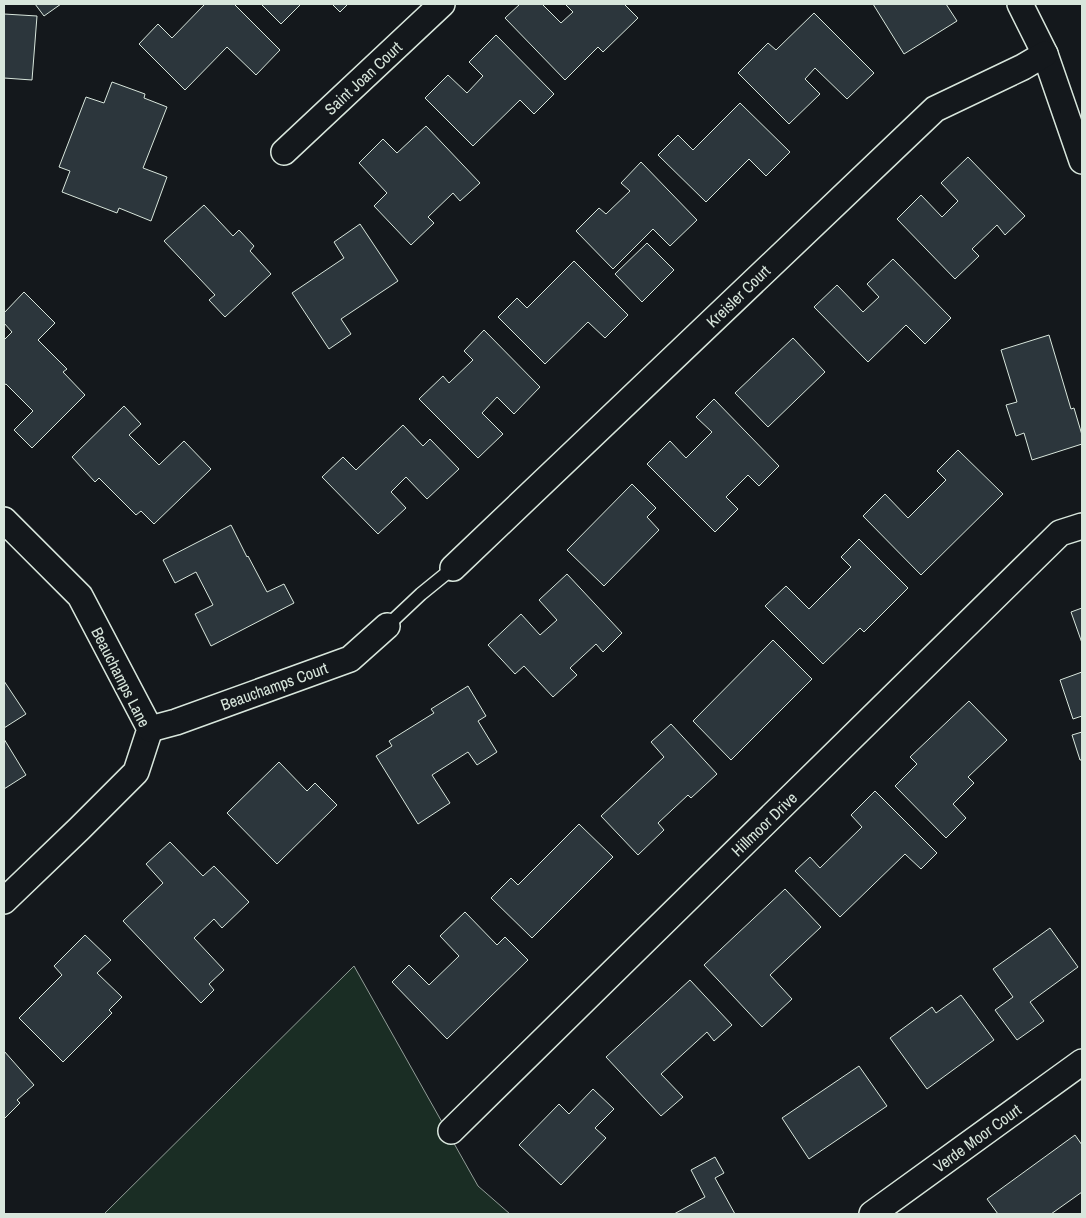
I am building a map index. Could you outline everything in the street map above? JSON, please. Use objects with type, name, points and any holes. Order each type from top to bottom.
[{"type":"street","name":"Saint Joan Court","points":[[284,152],[442,4]]},
{"type":"street","points":[[1020,4],[1045,54],[1082,161]]},
{"type":"street","name":"Kreisler Court","points":[[453,568],[935,109],[1023,67],[1045,54]]},
{"type":"street","name":"Beauchamps Lane","points":[[4,520],[80,596],[150,729],[136,772],[4,902]]},
{"type":"street","name":"Hillmoor Drive","points":[[451,1131],[1060,533],[1082,526]]},
{"type":"street","name":"Beauchamps Court","points":[[150,729],[176,722],[350,659],[388,626]]},
{"type":"street","name":"Verde Moor Court","points":[[872,1214],[1082,1062]]},
{"type":"lane","points":[[388,626],[421,594],[453,568]]},
{"type":"green space","points":[[354,966],[478,1186],[510,1214],[104,1214]]},
{"type":"building","points":[[35,4],[61,4],[44,16]]},
{"type":"building","points":[[205,4],[234,4],[280,50],[256,75],[227,47],[185,90],[139,44],[158,24],[172,38]]},
{"type":"building","points":[[261,4],[301,4],[281,24]]},
{"type":"building","points":[[332,4],[348,4],[340,12]]},
{"type":"building","points":[[520,4],[542,4],[561,23],[573,12],[565,4],[624,4],[638,18],[603,52],[598,47],[565,80],[505,18]]},
{"type":"building","points":[[873,4],[946,4],[957,21],[904,54]]},
{"type":"building","points":[[814,13],[874,73],[847,99],[815,68],[805,79],[820,94],[789,124],[738,73],[768,43],[776,50]]},
{"type":"building","points":[[4,14],[37,16],[32,80],[4,78]]},
{"type":"building","points":[[496,35],[554,94],[534,114],[520,100],[473,146],[425,98],[448,75],[467,93],[483,76],[469,62]]},
{"type":"building","points":[[112,82],[145,94],[144,98],[167,107],[143,168],[167,177],[151,221],[119,208],[117,213],[62,192],[70,171],[59,167],[86,97],[104,103]]},
{"type":"building","points":[[740,103],[790,152],[766,176],[749,159],[706,202],[658,155],[678,135],[693,150]]},
{"type":"building","points":[[426,126],[480,183],[460,201],[453,193],[428,217],[434,223],[411,245],[374,206],[387,193],[359,163],[383,139],[397,153]]},
{"type":"building","points":[[968,157],[1025,216],[1005,235],[997,225],[972,249],[979,256],[955,279],[897,219],[921,195],[942,217],[958,201],[941,183]]},
{"type":"building","points":[[641,162],[697,220],[670,246],[653,229],[613,269],[576,231],[599,208],[606,214],[630,191],[621,183]]},
{"type":"building","points":[[204,205],[233,236],[239,230],[254,246],[250,251],[271,274],[225,317],[209,300],[215,295],[164,241]]},
{"type":"building","points":[[360,224],[398,281],[341,319],[351,334],[329,349],[292,293],[344,258],[334,242]]},
{"type":"building","points":[[647,243],[674,270],[642,302],[615,274]]},
{"type":"building","points":[[893,259],[951,318],[925,344],[906,325],[868,362],[814,307],[837,285],[863,312],[879,297],[867,284]]},
{"type":"building","points":[[574,261],[628,315],[605,338],[588,322],[545,364],[498,317],[517,298],[527,308]]},
{"type":"building","points":[[24,292],[55,323],[38,340],[67,369],[63,372],[85,395],[32,448],[14,430],[33,411],[6,384],[4,385],[4,340],[12,332],[4,323],[4,313]]},
{"type":"building","points":[[484,330],[540,387],[514,414],[497,397],[482,413],[503,434],[478,458],[419,399],[443,376],[449,383],[473,360],[464,351]]},
{"type":"building","points":[[1049,335],[1071,409],[1074,408],[1082,435],[1082,444],[1032,460],[1024,433],[1016,436],[1006,405],[1017,402],[1001,350]]},
{"type":"building","points":[[793,338],[825,372],[768,427],[735,393]]},
{"type":"building","points":[[714,399],[779,466],[759,486],[748,475],[726,497],[738,509],[715,532],[647,464],[670,441],[686,458],[712,432],[696,417]]},
{"type":"building","points":[[124,406],[141,424],[129,435],[159,465],[184,441],[211,469],[154,524],[141,511],[136,515],[99,478],[95,482],[72,457]]},
{"type":"building","points":[[403,425],[423,446],[430,439],[459,469],[427,499],[406,477],[391,492],[406,508],[378,534],[322,477],[343,457],[356,470]]},
{"type":"building","points":[[958,450],[1003,494],[921,575],[863,516],[885,494],[908,518],[946,480],[937,471]]},
{"type":"building","points":[[632,484],[656,508],[647,517],[659,530],[604,586],[567,550]]},
{"type":"building","points":[[231,525],[267,592],[284,584],[294,603],[211,646],[195,614],[213,605],[196,572],[175,583],[163,560]]},
{"type":"building","points":[[859,539],[908,588],[864,632],[860,628],[823,664],[765,606],[786,586],[809,609],[851,567],[841,557]]},
{"type":"building","points":[[567,574],[622,633],[603,652],[596,644],[570,668],[577,675],[553,697],[524,666],[515,674],[488,645],[521,614],[540,635],[557,620],[539,600]]},
{"type":"building","points":[[1082,608],[1082,643],[1071,612]]},
{"type":"building","points":[[773,640],[812,679],[731,760],[693,721]]},
{"type":"building","points":[[1082,672],[1082,716],[1073,719],[1060,680]]},
{"type":"building","points":[[4,681],[26,714],[4,728]]},
{"type":"building","points":[[468,686],[486,716],[478,721],[497,752],[477,765],[468,752],[432,775],[450,803],[418,824],[376,756],[392,746],[389,741],[434,713],[431,709]]},
{"type":"building","points":[[969,701],[1007,740],[968,777],[974,783],[953,804],[966,818],[946,838],[895,786],[917,764],[910,757]]},
{"type":"building","points":[[671,724],[717,774],[691,798],[688,795],[658,823],[664,830],[638,855],[601,816],[664,757],[651,742]]},
{"type":"building","points":[[1082,732],[1082,760],[1080,760],[1072,735]]},
{"type":"building","points":[[4,739],[26,775],[4,789]]},
{"type":"building","points":[[279,762],[307,791],[315,783],[337,805],[277,864],[227,813]]},
{"type":"building","points":[[875,791],[937,853],[921,869],[905,854],[840,917],[795,871],[810,857],[820,868],[862,827],[851,815]]},
{"type":"building","points":[[579,824],[613,857],[532,938],[491,898],[511,878],[518,885]]},
{"type":"building","points":[[170,842],[203,876],[214,866],[249,902],[222,928],[214,919],[194,938],[224,970],[209,984],[214,990],[201,1003],[123,921],[163,883],[146,864]]},
{"type":"building","points":[[785,889],[821,927],[770,975],[792,999],[762,1027],[704,965]]},
{"type":"building","points":[[465,912],[497,945],[505,937],[528,960],[447,1039],[392,982],[409,965],[429,985],[459,956],[440,936]]},
{"type":"building","points":[[1050,928],[1078,967],[1030,1002],[1044,1021],[1017,1040],[995,1010],[1013,997],[993,969]]},
{"type":"building","points":[[85,935],[111,960],[97,973],[122,997],[109,1010],[112,1013],[63,1062],[19,1018],[62,975],[54,966]]},
{"type":"building","points":[[690,980],[732,1025],[714,1041],[707,1032],[661,1074],[683,1097],[661,1116],[606,1057]]},
{"type":"building","points":[[961,995],[994,1040],[927,1089],[890,1038],[932,1007],[936,1013]]},
{"type":"building","points":[[4,1051],[34,1085],[17,1100],[20,1103],[4,1119]]},
{"type":"building","points":[[859,1066],[887,1106],[809,1159],[782,1118]]},
{"type":"building","points":[[593,1089],[614,1109],[595,1128],[606,1138],[561,1185],[519,1145],[559,1104],[569,1114]]},
{"type":"building","points":[[1075,1135],[1082,1145],[1082,1192],[1051,1214],[998,1214],[987,1199]]},
{"type":"building","points":[[715,1157],[724,1173],[715,1178],[735,1214],[674,1214],[705,1197],[691,1170]]}]
